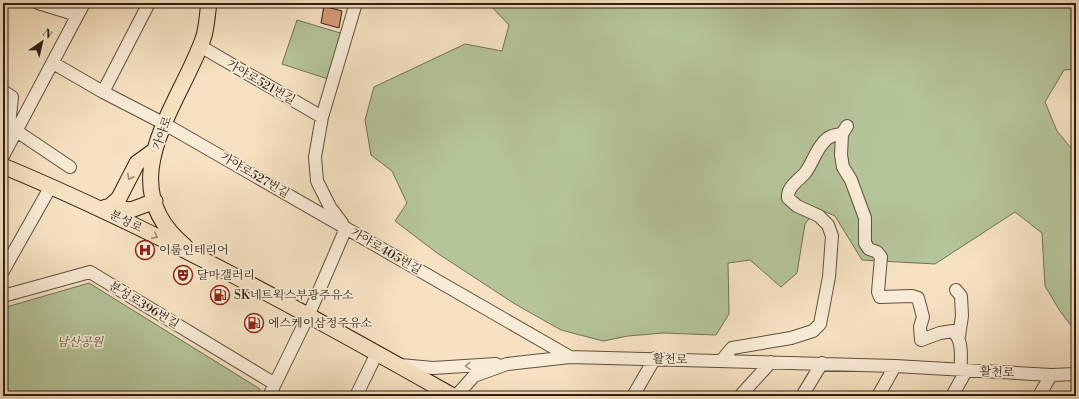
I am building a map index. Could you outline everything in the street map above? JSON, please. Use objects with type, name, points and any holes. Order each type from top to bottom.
[{"type":"main road","name":"가야로","points":[[195,254],[176,238],[159,213],[150,181],[155,150],[163,123],[204,37],[209,3]]},
{"type":"main road","points":[[102,207],[119,198],[137,163],[155,150]]},
{"type":"main road","name":"분성로","points":[[3,166],[102,207],[195,254],[310,314],[452,396]]},
{"type":"main road","points":[[102,207],[131,210],[155,202]]},
{"type":"street","points":[[38,3],[77,15]]},
{"type":"street","points":[[9,126],[53,63],[84,3]]},
{"type":"street","points":[[103,92],[149,3]]},
{"type":"street","points":[[344,3],[356,6]]},
{"type":"street","name":"가야로405번길","points":[[356,6],[322,117],[315,157],[317,181],[330,207],[346,228],[570,357]]},
{"type":"street","name":"가야로521번길","points":[[200,46],[322,117]]},
{"type":"street","name":"가야로527번길","points":[[53,63],[103,92],[163,123],[346,228]]},
{"type":"street","points":[[3,91],[12,97],[9,126],[3,156]]},
{"type":"street","points":[[9,126],[70,167]]},
{"type":"street","points":[[721,360],[732,348],[791,338],[813,331],[820,324],[829,277],[832,236],[828,225],[819,216],[797,206],[788,198],[787,193],[796,180],[804,174],[823,143],[832,135],[845,130],[841,155],[843,167],[851,180],[865,218],[865,243],[869,249],[876,252],[881,257],[878,292],[880,297],[912,296],[918,298],[923,317],[920,327],[921,340],[940,333],[953,331],[959,336]]},
{"type":"street","points":[[3,271],[51,186]]},
{"type":"street","points":[[269,396],[310,314],[346,228]]},
{"type":"street","name":"분성로396번길","points":[[3,296],[90,272],[275,384]]},
{"type":"street","points":[[952,396],[963,371],[959,336],[962,316],[961,296],[956,290]]},
{"type":"street","points":[[356,396],[377,353]]},
{"type":"street","name":"활천로","points":[[456,396],[474,376],[507,364],[570,357],[721,360],[895,366],[1051,375],[1076,374]]},
{"type":"street","points":[[633,396],[655,358]]},
{"type":"street","points":[[740,396],[771,362]]},
{"type":"street","points":[[398,365],[433,368],[507,364]]},
{"type":"street","points":[[802,396],[822,364]]},
{"type":"street","points":[[878,396],[895,366]]},
{"type":"street","points":[[1039,396],[1051,375]]},
{"type":"green space","points":[[488,3],[1076,3],[1076,69],[1064,70],[1045,102],[1057,131],[1076,154],[1076,332],[1060,311],[1045,286],[1042,233],[1015,212],[935,264],[862,260],[835,216],[817,208],[805,224],[797,273],[781,287],[750,260],[728,263],[729,314],[716,335],[663,333],[628,336],[603,341],[561,330],[515,304],[437,253],[395,221],[407,203],[392,171],[371,155],[365,120],[374,87],[465,44],[502,51],[509,25]]},
{"type":"green space","points":[[297,20],[347,35],[334,81],[282,64]]},
{"type":"green space","name":"남산공원","points":[[89,283],[260,389],[257,396],[3,396],[3,308]]},
{"type":"building","points":[[324,6],[342,11],[339,28],[321,23]]},
{"type":"place","name":"이룸인테리어","points":[[145,250]]},
{"type":"place","name":"달마갤러리","points":[[183,275]]},
{"type":"place","name":"SK네트윅스부광주유소","points":[[220,295]]},
{"type":"place","name":"에스케이삼정주유소","points":[[254,323]]}]
